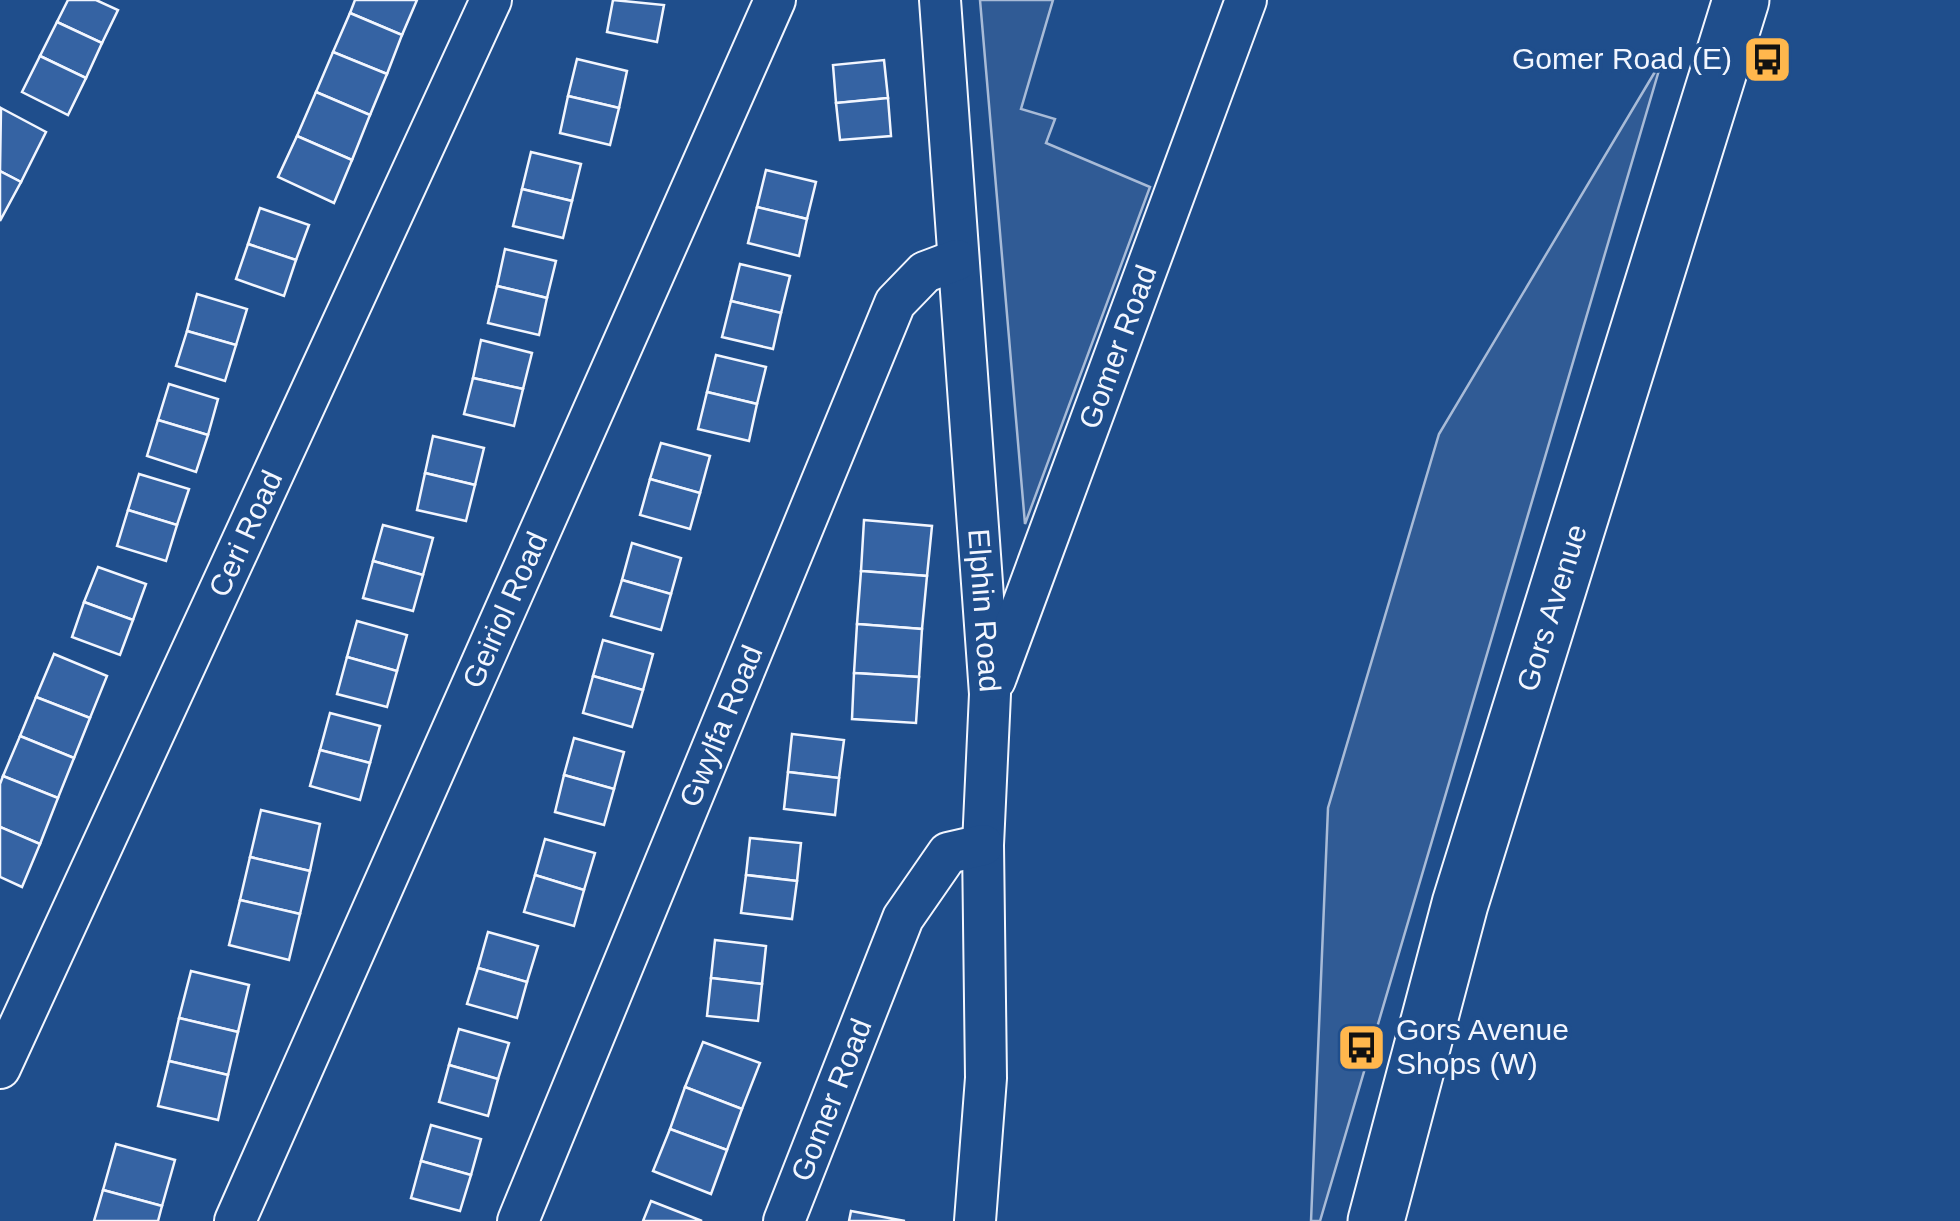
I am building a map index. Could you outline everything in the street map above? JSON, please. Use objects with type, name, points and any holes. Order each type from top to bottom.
[{"type":"street","name":"Ceri Road","points":[[0,1068],[492,0]]},
{"type":"street","name":"Geiriol Road","points":[[235,1221],[775,0]]},
{"type":"street","name":"Elphin Road","points":[[940,0],[990,694],[983,845],[986,1078],[975,1221]]},
{"type":"street","name":"Gomer Road","points":[[990,694],[1246,0]]},
{"type":"street","name":"Gors Avenue","points":[[1376,1221],[1460,904],[1741,0]]},
{"type":"street","name":"Gwylfa Road","points":[[518,1221],[894,303],[925,272],[958,260]]},
{"type":"street","name":"Gomer Road","points":[[784,1221],[903,918],[948,853],[983,845]]},
{"type":"shaded area","points":[[980,0],[1053,0],[1021,109],[1055,119],[1046,143],[1150,187],[1025,524]]},
{"type":"shaded area","points":[[1662,60],[1320,1221],[1311,1221],[1328,808],[1439,434]]},
{"type":"building","points":[[68,0],[96,0],[118,10],[102,43],[57,22]]},
{"type":"building","points":[[355,0],[417,0],[402,35],[350,13]]},
{"type":"building","points":[[613,0],[664,5],[657,42],[607,32]]},
{"type":"building","points":[[350,13],[402,35],[387,74],[333,52]]},
{"type":"building","points":[[57,22],[102,43],[86,78],[40,56]]},
{"type":"building","points":[[333,52],[387,74],[370,115],[316,92]]},
{"type":"building","points":[[40,56],[86,78],[68,115],[22,92]]},
{"type":"building","points":[[577,59],[627,71],[619,108],[568,96]]},
{"type":"building","points":[[884,60],[888,98],[836,103],[833,65]]},
{"type":"building","points":[[316,92],[370,115],[352,160],[297,136]]},
{"type":"building","points":[[568,96],[619,108],[610,145],[560,133]]},
{"type":"building","points":[[888,98],[891,136],[840,140],[836,103]]},
{"type":"building","points":[[1,108],[46,132],[21,182],[0,171]]},
{"type":"building","points":[[297,136],[352,160],[334,203],[278,177]]},
{"type":"building","points":[[531,152],[581,164],[572,201],[522,189]]},
{"type":"building","points":[[766,170],[816,182],[807,219],[757,207]]},
{"type":"building","points":[[0,171],[21,182],[0,221]]},
{"type":"building","points":[[522,189],[572,201],[563,238],[513,226]]},
{"type":"building","points":[[757,207],[807,219],[799,256],[748,243]]},
{"type":"building","points":[[260,208],[309,225],[296,260],[248,244]]},
{"type":"building","points":[[248,244],[296,260],[284,296],[236,279]]},
{"type":"building","points":[[505,249],[556,261],[547,298],[497,286]]},
{"type":"building","points":[[740,264],[790,276],[781,313],[731,301]]},
{"type":"building","points":[[497,286],[547,298],[539,335],[488,323]]},
{"type":"building","points":[[197,294],[247,309],[236,345],[187,331]]},
{"type":"building","points":[[731,301],[781,313],[773,349],[722,337]]},
{"type":"building","points":[[187,331],[236,345],[225,381],[176,366]]},
{"type":"building","points":[[481,340],[532,353],[523,389],[473,378]]},
{"type":"building","points":[[716,355],[766,367],[757,404],[707,392]]},
{"type":"building","points":[[473,378],[523,389],[514,426],[464,414]]},
{"type":"building","points":[[169,384],[218,399],[208,435],[158,420]]},
{"type":"building","points":[[707,392],[757,404],[749,441],[698,429]]},
{"type":"building","points":[[158,420],[208,435],[196,472],[147,456]]},
{"type":"building","points":[[433,436],[484,448],[475,485],[425,473]]},
{"type":"building","points":[[661,443],[710,456],[700,493],[650,479]]},
{"type":"building","points":[[425,473],[475,485],[466,521],[417,510]]},
{"type":"building","points":[[139,474],[189,489],[177,525],[128,510]]},
{"type":"building","points":[[650,479],[700,493],[690,529],[640,515]]},
{"type":"building","points":[[128,510],[177,525],[166,561],[117,546]]},
{"type":"building","points":[[864,520],[932,526],[927,576],[861,571]]},
{"type":"building","points":[[383,525],[433,538],[423,575],[373,561]]},
{"type":"building","points":[[632,543],[681,558],[671,594],[622,580]]},
{"type":"building","points":[[373,561],[423,575],[413,611],[363,598]]},
{"type":"building","points":[[98,567],[146,584],[133,620],[84,602]]},
{"type":"building","points":[[861,571],[927,576],[922,629],[857,624]]},
{"type":"building","points":[[622,580],[671,594],[661,630],[611,616]]},
{"type":"building","points":[[84,602],[133,620],[120,655],[72,637]]},
{"type":"building","points":[[357,621],[407,635],[397,671],[347,657]]},
{"type":"building","points":[[857,624],[922,629],[919,677],[854,673]]},
{"type":"building","points":[[603,640],[653,654],[643,690],[593,676]]},
{"type":"building","points":[[54,654],[107,676],[90,718],[36,697]]},
{"type":"building","points":[[347,657],[397,671],[387,707],[337,694]]},
{"type":"building","points":[[854,673],[919,677],[916,723],[852,719]]},
{"type":"building","points":[[593,676],[643,690],[632,727],[583,713]]},
{"type":"building","points":[[36,697],[90,718],[74,758],[20,736]]},
{"type":"building","points":[[330,713],[380,726],[370,763],[320,750]]},
{"type":"building","points":[[792,734],[844,740],[839,778],[788,772]]},
{"type":"building","points":[[20,736],[74,758],[58,798],[3,776]]},
{"type":"building","points":[[574,738],[624,752],[614,789],[564,775]]},
{"type":"building","points":[[320,750],[370,763],[360,800],[310,786]]},
{"type":"building","points":[[788,772],[839,778],[835,815],[784,809]]},
{"type":"building","points":[[564,775],[614,789],[604,825],[555,812]]},
{"type":"building","points":[[3,776],[58,798],[40,844],[0,827]]},
{"type":"building","points":[[261,810],[320,824],[310,871],[250,857]]},
{"type":"building","points":[[0,827],[40,844],[22,887],[0,877]]},
{"type":"building","points":[[750,838],[801,843],[797,881],[746,875]]},
{"type":"building","points":[[545,839],[595,853],[584,890],[535,875]]},
{"type":"building","points":[[250,857],[310,871],[300,914],[240,900]]},
{"type":"building","points":[[535,875],[584,890],[574,926],[524,912]]},
{"type":"building","points":[[746,875],[797,881],[792,919],[741,913]]},
{"type":"building","points":[[240,900],[300,914],[289,960],[229,945]]},
{"type":"building","points":[[488,932],[538,946],[527,982],[478,968]]},
{"type":"building","points":[[715,940],[766,946],[762,984],[711,978]]},
{"type":"building","points":[[478,968],[527,982],[517,1018],[467,1004]]},
{"type":"building","points":[[191,971],[249,985],[238,1032],[179,1018]]},
{"type":"building","points":[[711,978],[762,984],[758,1021],[707,1016]]},
{"type":"building","points":[[179,1018],[238,1032],[228,1075],[169,1061]]},
{"type":"building","points":[[459,1029],[509,1043],[498,1079],[449,1065]]},
{"type":"building","points":[[703,1042],[760,1063],[742,1109],[685,1087]]},
{"type":"building","points":[[169,1061],[228,1075],[218,1120],[158,1106]]},
{"type":"building","points":[[449,1065],[498,1079],[488,1116],[439,1102]]},
{"type":"building","points":[[685,1087],[742,1109],[727,1150],[670,1129]]},
{"type":"building","points":[[431,1125],[481,1139],[471,1175],[421,1161]]},
{"type":"building","points":[[670,1129],[727,1150],[711,1194],[653,1171]]},
{"type":"building","points":[[116,1144],[175,1160],[162,1206],[103,1190]]},
{"type":"building","points":[[421,1161],[471,1175],[460,1211],[411,1198]]},
{"type":"building","points":[[103,1190],[162,1206],[158,1221],[94,1221]]},
{"type":"building","points":[[651,1201],[702,1221],[643,1221]]},
{"type":"building","points":[[851,1211],[905,1221],[849,1221]]},
{"type":"place","name":"Gomer Road (E)","points":[[1767,59]]},
{"type":"place","name":"Gors Avenue Shops (W)","points":[[1361,1047]]}]
